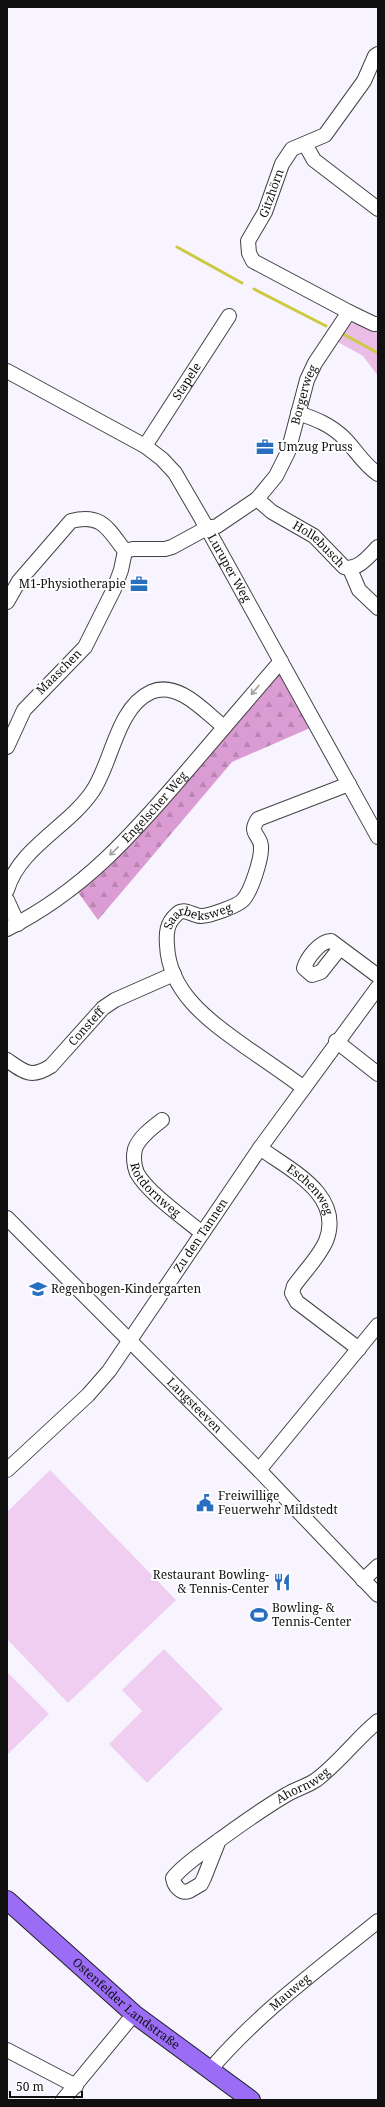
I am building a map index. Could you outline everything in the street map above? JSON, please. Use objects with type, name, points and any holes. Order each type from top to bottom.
[{"type":"main road","name":"Ostenfelder Landstraße","points":[[7,1900],[134,2014],[209,2071],[251,2100]]},
{"type":"street","name":"Gitzhörn","points":[[349,312],[253,260],[249,253],[248,241],[265,212],[282,164],[292,149],[325,135],[361,86],[375,56],[378,54]]},
{"type":"street","points":[[305,144],[314,160],[378,209]]},
{"type":"street","points":[[349,312],[374,324],[378,324]]},
{"type":"street","name":"Borgerweg","points":[[207,528],[217,526],[257,499],[276,476],[288,452],[307,380],[315,363],[349,312]]},
{"type":"street","name":"Stapele","points":[[145,446],[229,316]]},
{"type":"street","name":"Luruper Weg","points":[[7,371],[145,446],[162,459],[175,473],[378,837]]},
{"type":"street","points":[[298,413],[332,427],[345,439],[362,460],[378,474]]},
{"type":"street","name":"Hollebusch","points":[[257,499],[272,512],[314,536],[344,567],[350,569],[359,565],[378,547]]},
{"type":"street","points":[[7,602],[19,581],[71,521],[83,518],[94,519],[106,526],[125,551],[133,549],[165,549],[172,547],[207,528]]},
{"type":"street","name":"Maaschen","points":[[7,747],[24,710],[85,647],[122,570],[125,551]]},
{"type":"street","points":[[350,569],[359,590],[378,608]]},
{"type":"street","name":"Engelscher Weg","points":[[12,927],[56,901],[103,862],[129,837],[281,661]]},
{"type":"street","points":[[7,890],[10,879],[21,864],[80,806],[93,791],[117,733],[128,714],[142,698],[152,691],[172,690],[183,694],[224,727]]},
{"type":"street","name":"Saarbeksweg","points":[[304,1088],[201,1012],[186,996],[174,974],[167,954],[166,934],[169,922],[177,913],[183,911],[202,916],[235,905],[243,900],[249,892],[261,853],[261,844],[254,833],[254,826],[258,819],[349,784]]},
{"type":"street","points":[[7,900],[12,927]]},
{"type":"street","points":[[340,948],[378,976]]},
{"type":"street","name":"Consteff","points":[[7,1060],[30,1073],[40,1073],[51,1066],[103,1008],[115,1000],[174,974]]},
{"type":"street","name":"Zu den Tannen","points":[[7,1470],[88,1395],[109,1371],[260,1148],[336,1041],[378,987]]},
{"type":"street","points":[[336,1041],[378,1074]]},
{"type":"street","name":"Rotdornweg","points":[[162,1120],[147,1132],[135,1147],[134,1158],[137,1172],[147,1185],[202,1233]]},
{"type":"street","name":"Eschenweg","points":[[260,1148],[313,1186],[328,1210],[329,1223],[326,1240],[294,1286],[292,1293],[297,1302],[359,1349]]},
{"type":"street","name":"Langsteeven","points":[[7,1218],[259,1470],[378,1595]]},
{"type":"street","points":[[259,1470],[378,1326]]},
{"type":"street","points":[[363,1580],[378,1566]]},
{"type":"street","name":"Ahornweg","points":[[219,1840],[261,1809],[314,1781],[330,1770],[363,1734],[378,1721]]},
{"type":"street","name":"Mauweg","points":[[209,2071],[232,2044],[267,2010],[378,1921]]},
{"type":"street","points":[[63,2100],[134,2014]]},
{"type":"street","points":[[7,2050],[76,2086]]},
{"type":"shaded area","points":[[358,323],[378,329],[378,376],[363,356],[336,341],[349,324]]},
{"type":"shaded area","points":[[50,1470],[176,1600],[68,1703],[7,1639],[7,1512]]},
{"type":"shaded area","points":[[164,1649],[223,1709],[147,1783],[109,1744],[142,1711],[122,1690]]},
{"type":"shaded area","points":[[7,1672],[49,1714],[7,1755]]},
{"type":"green space","points":[[280,672],[310,728],[232,762],[98,920],[77,891],[130,846]]},
{"type":"waterway","points":[[177,247],[242,283]]},
{"type":"waterway","points":[[254,289],[326,326]]},
{"type":"waterway","points":[[343,334],[378,353]]},
{"type":"place","name":"Umzug Pruss","points":[[265,447]]},
{"type":"place","name":"M1-Physiotherapie","points":[[139,584]]},
{"type":"place","name":"Regenbogen-Kindergarten","points":[[38,1289]]},
{"type":"place","name":"Freiwillige Feuerwehr Mildstedt","points":[[205,1503]]},
{"type":"place","name":"Restaurant Bowling- & Tennis-Center","points":[[282,1582]]},
{"type":"place","name":"Bowling- & Tennis-Center","points":[[259,1615]]}]
